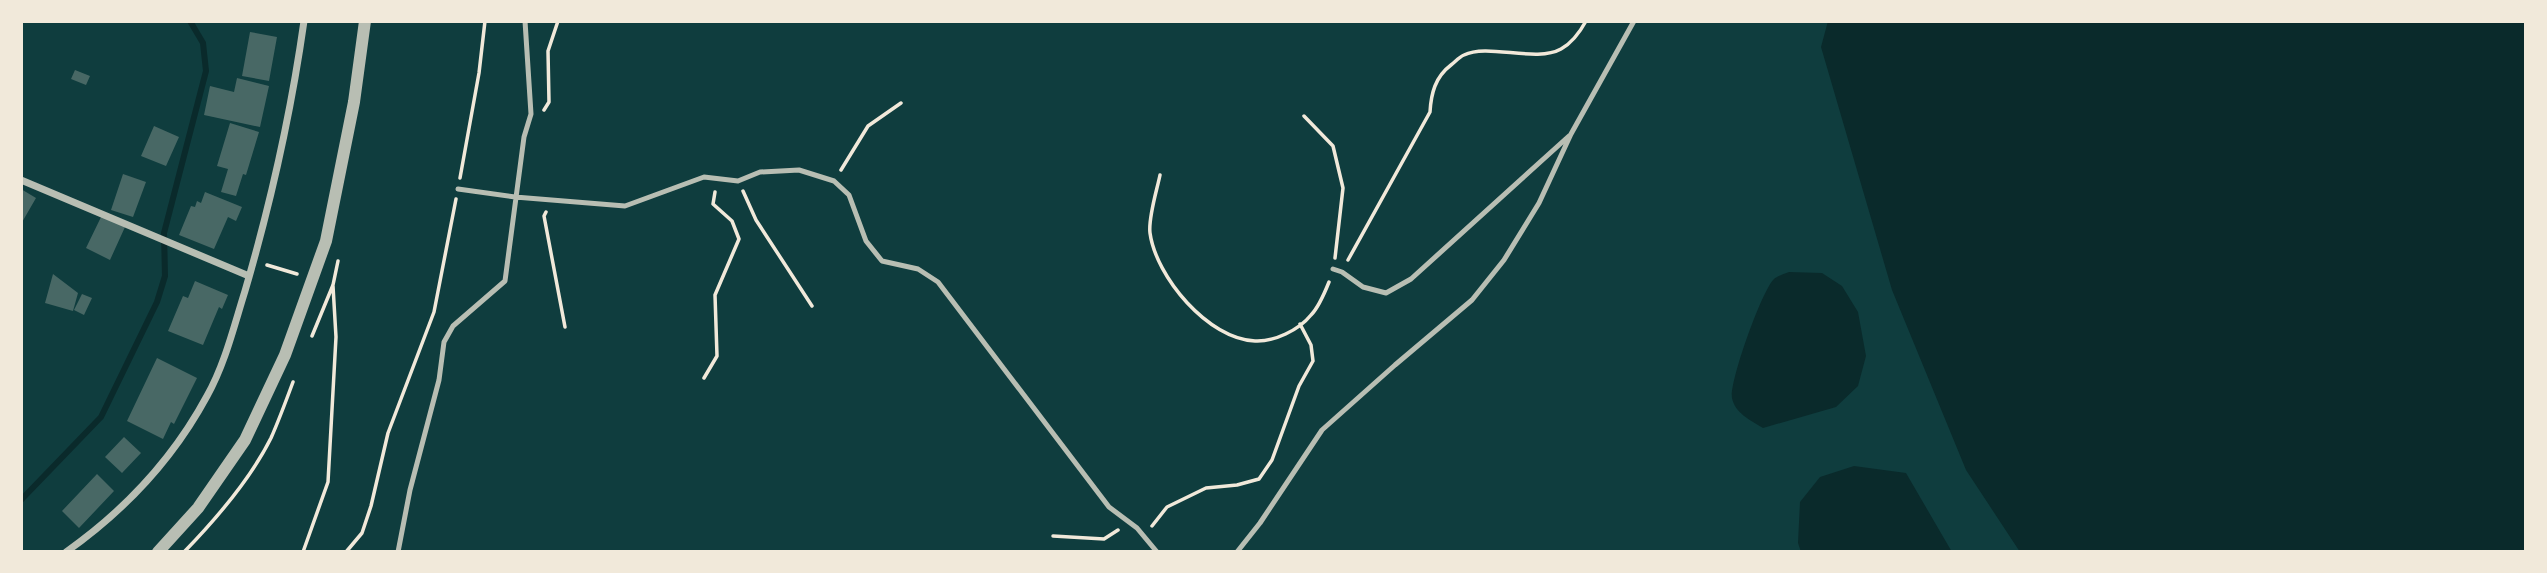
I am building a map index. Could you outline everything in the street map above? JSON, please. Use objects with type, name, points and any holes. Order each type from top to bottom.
[{"type":"street","points":[[66,552],[94,533],[128,502],[160,467],[208,395],[230,340],[279,166],[295,86],[304,21]]},
{"type":"street","points":[[158,552],[198,508],[245,440],[285,355],[326,241],[354,102],[365,21]]},
{"type":"street","points":[[21,180],[249,276]]},
{"type":"lane","points":[[398,552],[410,490],[439,380],[444,342],[453,326],[505,281],[515,197],[531,114],[524,21]]},
{"type":"lane","points":[[1237,552],[1260,523],[1322,430],[1472,300],[1504,260],[1539,203],[1571,134],[1634,21]]},
{"type":"lane","points":[[1333,269],[1363,287],[1386,293],[1411,279],[1571,134]]},
{"type":"lane","points":[[458,189],[515,197],[625,206],[704,177],[738,181],[760,172],[799,170],[834,181],[849,195],[866,241],[882,261],[918,269],[938,282],[1109,507],[1137,528],[1157,552]]},
{"type":"path","points":[[346,552],[362,533],[388,433],[434,312],[479,73],[485,21]]},
{"type":"path","points":[[528,125],[536,121],[549,102],[548,51],[558,21]]},
{"type":"path","points":[[1342,272],[1430,113],[1431,93],[1443,71],[1465,54],[1532,54],[1560,50],[1578,34],[1586,21]]},
{"type":"path","points":[[834,181],[868,126],[901,103]]},
{"type":"path","points":[[1160,175],[1150,231],[1161,269],[1183,300],[1221,331],[1255,341],[1284,336],[1312,315],[1333,269],[1343,188],[1333,146],[1304,116]]},
{"type":"path","points":[[704,377],[717,356],[715,295],[739,239],[732,221],[713,204],[716,178]]},
{"type":"path","points":[[738,181],[756,220],[812,306]]},
{"type":"path","points":[[554,199],[544,216],[565,327]]},
{"type":"path","points":[[303,552],[328,482],[336,337],[333,285],[326,241]]},
{"type":"path","points":[[254,261],[312,279]]},
{"type":"path","points":[[1144,536],[1167,508],[1206,488],[1237,485],[1259,479],[1272,460],[1299,386],[1313,361],[1311,345],[1300,324]]},
{"type":"path","points":[[1053,536],[1104,539],[1114,530],[1137,528]]},
{"type":"water","points":[[1828,21],[2526,21],[2526,552],[2020,552],[1966,470],[1892,290],[1821,47]]},
{"type":"water","points":[[1789,272],[1822,273],[1842,286],[1858,312],[1866,356],[1858,386],[1836,407],[1763,428],[1736,408],[1732,389],[1762,300],[1774,279]]},
{"type":"water","points":[[1854,466],[1906,473],[1952,552],[1801,552],[1798,543],[1800,502],[1820,477]]},
{"type":"building","points":[[250,32],[277,37],[269,81],[242,76]]},
{"type":"building","points":[[75,70],[90,76],[86,85],[71,79]]},
{"type":"building","points":[[237,78],[269,86],[260,127],[204,115],[210,86],[234,92]]},
{"type":"building","points":[[230,123],[259,132],[246,175],[243,174],[236,196],[221,192],[228,169],[217,166]]},
{"type":"building","points":[[154,126],[179,137],[166,166],[141,156]]},
{"type":"building","points":[[123,174],[146,182],[133,217],[111,210]]},
{"type":"building","points":[[21,189],[36,198],[21,224]]},
{"type":"building","points":[[205,192],[242,207],[236,221],[228,217],[214,249],[179,235],[191,206],[195,207],[197,201],[201,203]]},
{"type":"building","points":[[102,215],[125,227],[110,260],[86,248]]},
{"type":"building","points":[[53,274],[78,293],[73,311],[45,303]]},
{"type":"building","points":[[195,281],[228,295],[222,309],[219,307],[203,345],[168,331],[183,296],[188,298]]},
{"type":"building","points":[[82,294],[92,298],[84,315],[74,310]]},
{"type":"building","points":[[157,358],[197,378],[174,424],[171,422],[163,439],[127,421]]},
{"type":"building","points":[[124,437],[141,453],[122,473],[105,457]]},
{"type":"building","points":[[97,474],[114,491],[79,528],[62,511]]},
{"type":"waterway","points":[[21,500],[101,417],[157,302],[165,276],[164,233],[206,71],[203,43],[190,21]]}]
